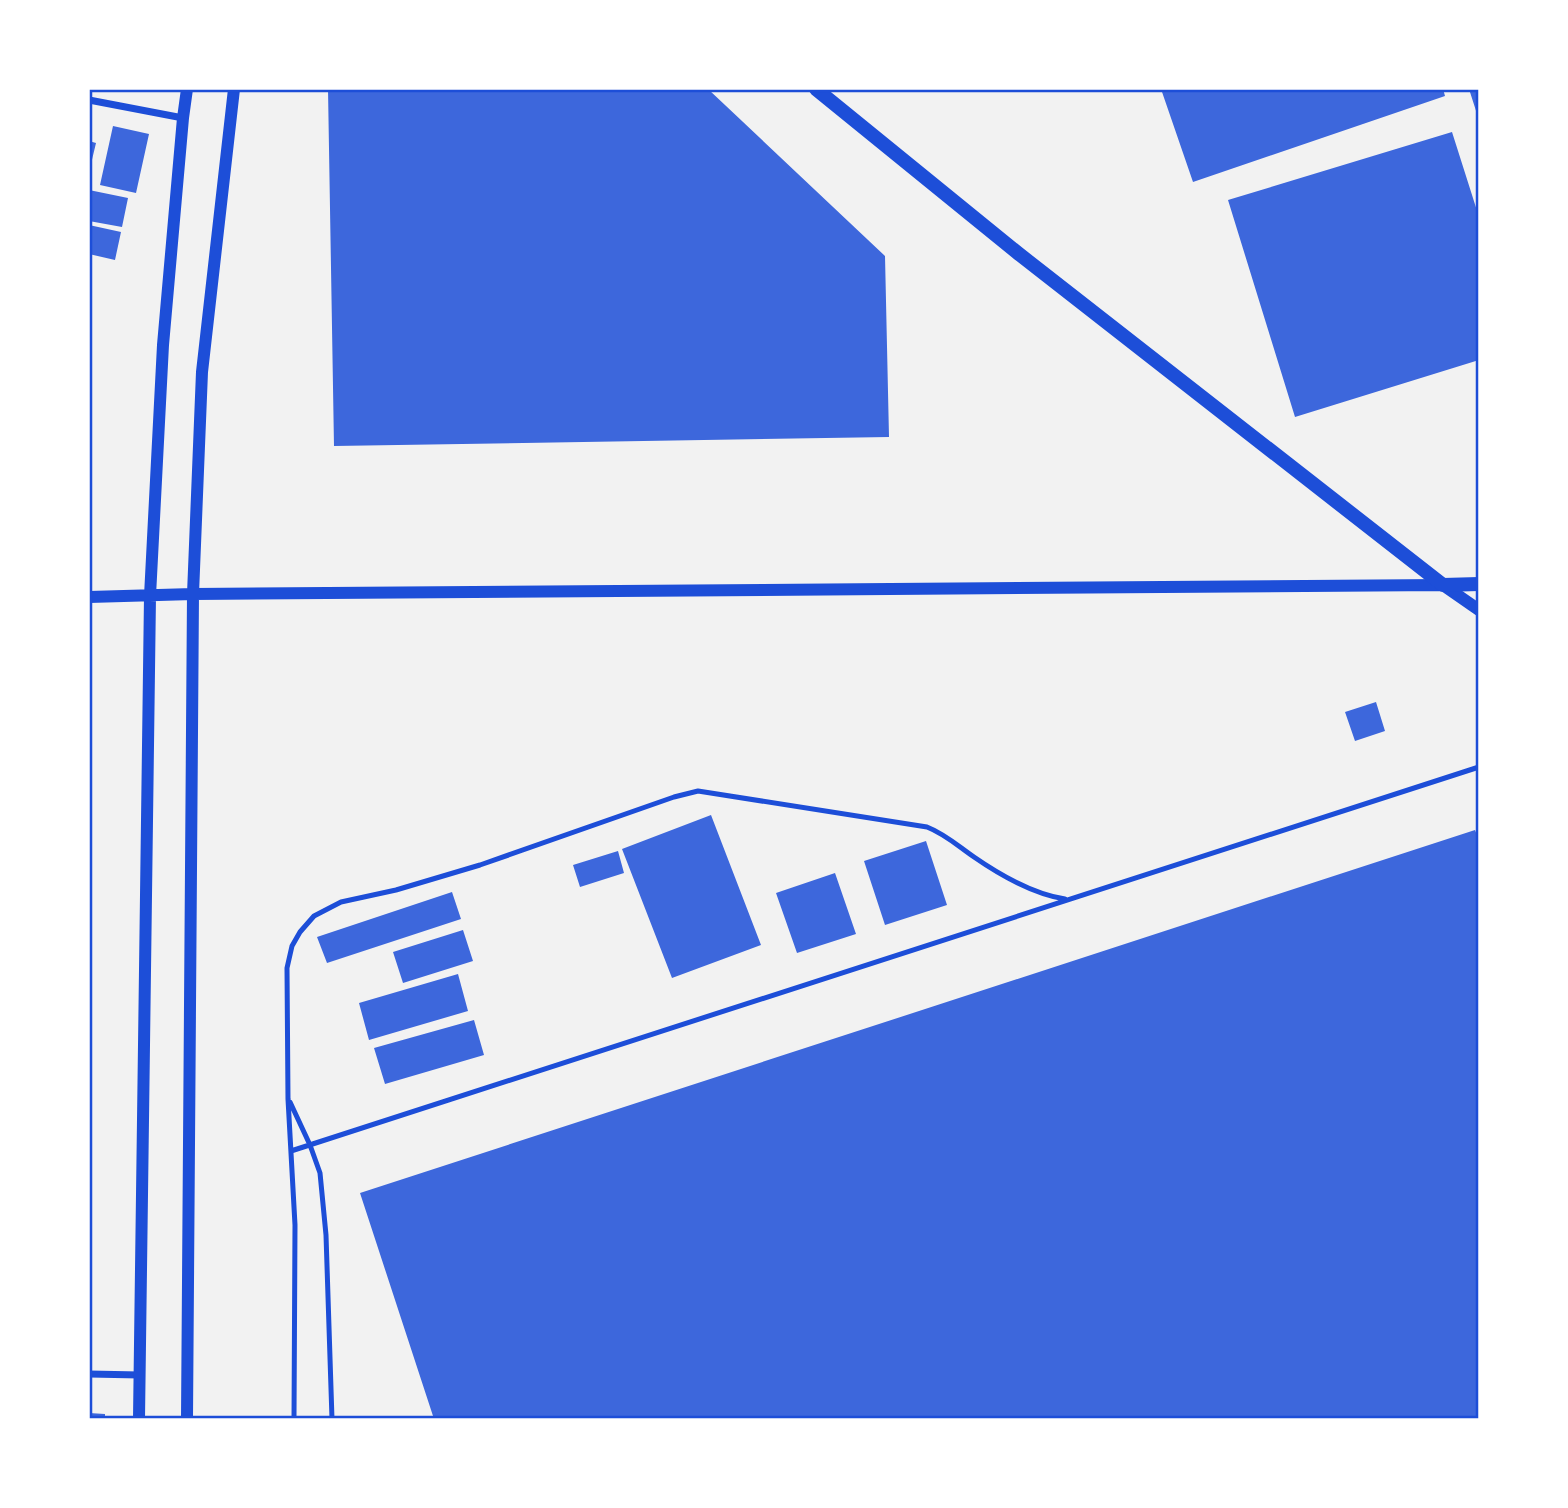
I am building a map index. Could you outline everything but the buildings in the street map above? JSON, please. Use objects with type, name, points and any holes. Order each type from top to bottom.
[{"type":"main road","points":[[816,89],[1019,254],[1443,585],[1479,584]]},
{"type":"street","points":[[139,1419],[149,596],[163,345],[187,89]]},
{"type":"street","points":[[187,1419],[193,594],[202,372],[234,89]]},
{"type":"street","points":[[89,100],[183,118]]},
{"type":"street","points":[[89,597],[1443,585],[1479,610]]},
{"type":"street","points":[[89,1374],[140,1375]]},
{"type":"lane","points":[[291,1151],[1479,767]]},
{"type":"lane","points":[[295,1419],[295,1225],[287,968],[292,946],[314,916],[341,902],[396,890],[480,864],[698,791],[927,827],[1021,884],[1065,899]]},
{"type":"lane","points":[[289,1099],[320,1173],[326,1235],[332,1419]]}]
